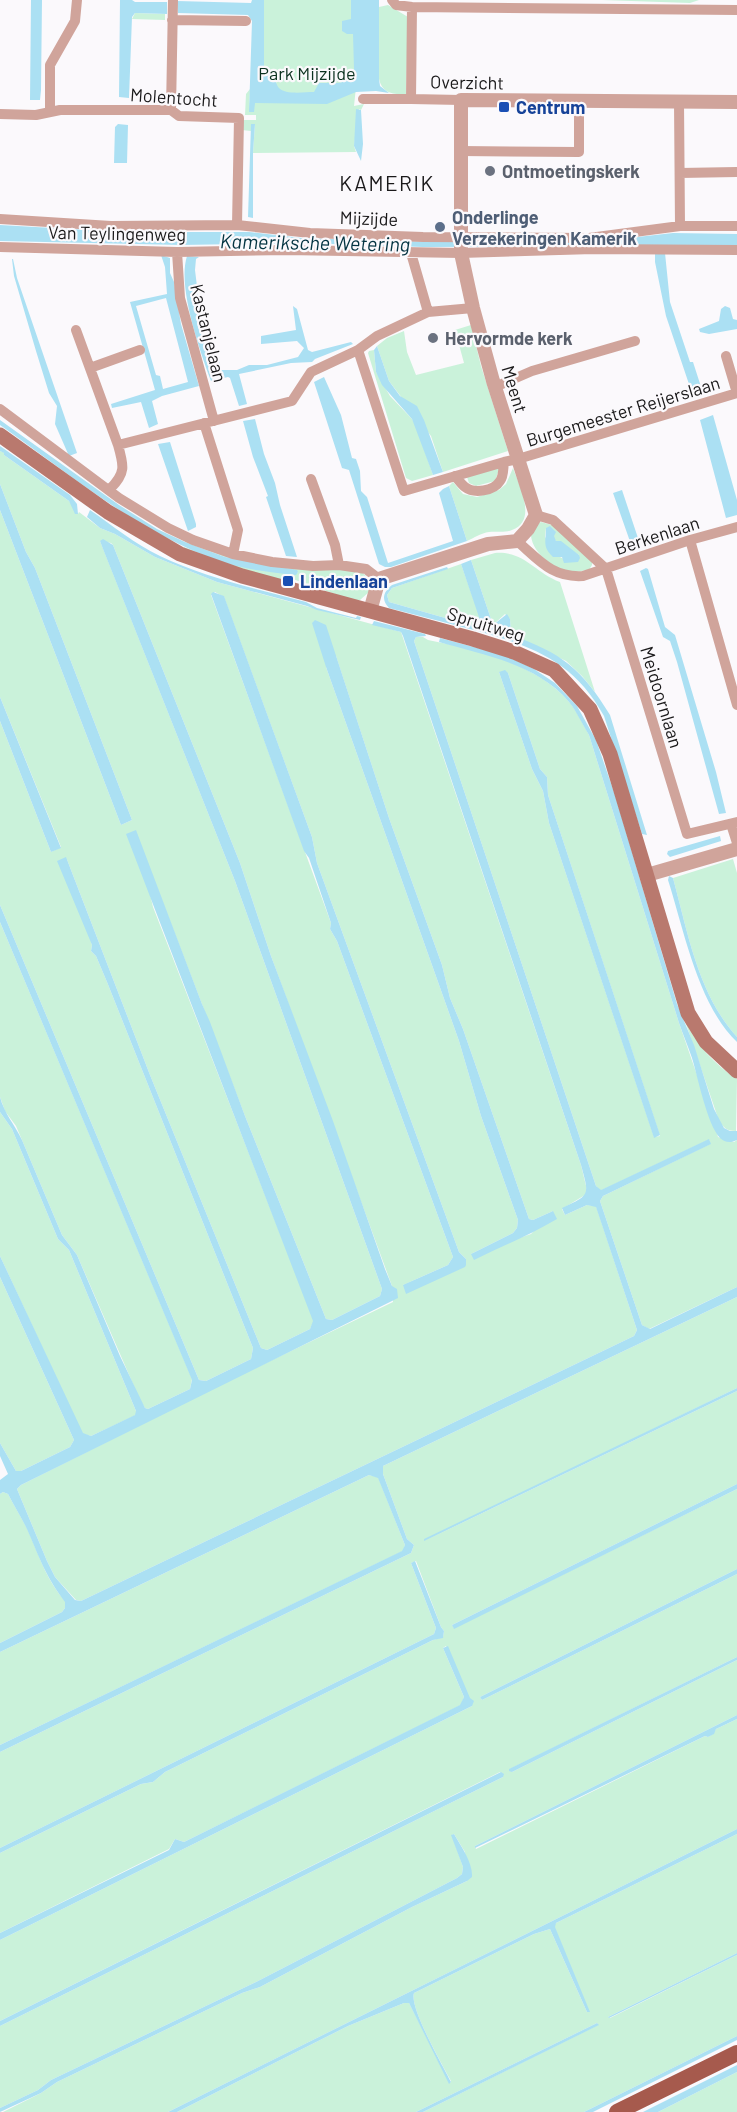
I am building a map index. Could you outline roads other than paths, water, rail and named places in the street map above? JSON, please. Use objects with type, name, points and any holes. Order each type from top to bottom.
[{"type":"main road","name":"Spruitweg","points":[[0,435],[108,512],[180,554],[242,576],[504,649],[554,670],[574,689],[590,709],[610,754],[688,1013],[706,1042],[737,1071]]},
{"type":"main road","points":[[617,2112],[737,2053]]},
{"type":"street","points":[[50,111],[50,65],[75,21],[78,0]]},
{"type":"street","points":[[171,110],[173,0]]},
{"type":"street","points":[[392,0],[396,5],[412,8],[594,4],[706,5],[737,10]]},
{"type":"street","name":"Overzicht","points":[[412,8],[411,99],[737,102]]},
{"type":"street","points":[[172,20],[246,21]]},
{"type":"street","points":[[363,99],[411,99]]},
{"type":"street","name":"Meent","points":[[461,100],[461,244],[473,308],[495,387],[511,460],[536,515]]},
{"type":"street","points":[[461,151],[579,152],[579,102]]},
{"type":"street","points":[[679,102],[680,226]]},
{"type":"street","name":"Molentocht","points":[[0,114],[36,114],[50,111],[171,110],[179,116],[238,118],[237,225]]},
{"type":"street","points":[[680,173],[737,172]]},
{"type":"street","name":"Mijzijde","points":[[0,219],[111,226],[237,225],[461,244],[589,238],[680,226],[737,226]]},
{"type":"street","name":"Van Teylingenweg","points":[[0,247],[177,252],[287,250],[411,253],[461,244],[593,249],[737,250]]},
{"type":"street","name":"Kastanjelaan","points":[[177,252],[180,298],[209,422],[238,530],[233,554]]},
{"type":"street","points":[[411,253],[428,312]]},
{"type":"street","points":[[118,445],[292,401],[311,372],[358,350],[377,336],[428,312],[473,308]]},
{"type":"street","points":[[76,330],[123,464],[120,479],[110,489]]},
{"type":"street","points":[[495,387],[532,371],[634,341]]},
{"type":"street","points":[[90,368],[140,350]]},
{"type":"street","name":"Burgemeester Reijerslaan","points":[[358,350],[404,491],[737,393],[726,356]]},
{"type":"street","points":[[0,409],[110,489],[118,498],[193,540],[233,554],[272,562],[313,566],[339,565],[366,569],[379,579]]},
{"type":"street","points":[[455,476],[465,488],[477,491],[488,489],[496,486],[502,479],[511,460]]},
{"type":"street","points":[[311,479],[335,545],[339,565]]},
{"type":"street","points":[[517,542],[536,515]]},
{"type":"street","name":"Berkenlaan","points":[[536,515],[553,520],[606,569],[690,540],[737,528]]},
{"type":"street","points":[[690,540],[737,705]]},
{"type":"street","points":[[379,579],[488,544],[517,542],[555,573],[583,576],[606,569]]},
{"type":"street","name":"Meidoornlaan","points":[[606,569],[687,834],[734,823]]},
{"type":"street","points":[[370,611],[379,579]]},
{"type":"street","points":[[734,823],[737,843]]},
{"type":"street","points":[[647,876],[737,849]]},
{"type":"water","points":[[31,0],[42,0],[40,100],[30,100]]},
{"type":"water","points":[[120,0],[167,2],[167,14],[135,13],[132,17],[129,98],[119,97]]},
{"type":"water","points":[[252,0],[264,0],[264,76],[274,73],[279,88],[295,93],[314,92],[319,83],[339,83],[349,80],[354,69],[353,34],[342,31],[342,21],[351,19],[351,0],[379,0],[379,79],[380,86],[389,93],[356,92],[327,104],[255,103],[254,112],[249,112],[252,21],[248,15],[178,13],[177,1],[251,3]]},
{"type":"water","points":[[356,109],[361,110],[363,144],[361,161],[354,146]]},
{"type":"water","points":[[118,124],[128,125],[127,163],[114,163],[115,127]]},
{"type":"water","points":[[251,124],[255,124],[253,218],[248,217]]},
{"type":"water","name":"Kameriksche Wetering","points":[[0,225],[124,232],[249,232],[302,238],[434,242],[593,242],[673,233],[737,234],[737,246],[423,247],[303,243],[181,245],[0,241]]},
{"type":"water","points":[[655,253],[665,253],[670,302],[703,393],[693,396],[666,316]]},
{"type":"water","points":[[161,255],[170,258],[170,273],[174,282],[181,324],[199,386],[152,401],[158,424],[149,428],[141,402],[112,408],[111,404],[155,390],[130,302],[167,294],[165,267]],"holes":[[[166,298],[188,382],[163,389],[160,376],[156,375],[136,306]]]},
{"type":"water","points":[[187,256],[199,257],[196,259],[195,270],[201,319],[222,370],[237,370],[249,365],[267,365],[298,357],[304,348],[297,341],[261,344],[261,336],[296,330],[293,306],[297,309],[308,350],[312,352],[351,342],[353,344],[312,362],[291,363],[239,374],[247,404],[239,406],[230,378],[211,381],[206,368],[187,301],[185,269]]},
{"type":"water","points":[[12,259],[77,453],[69,456],[55,424],[57,406],[49,393],[36,351],[14,276]]},
{"type":"water","points":[[725,306],[730,308],[733,319],[737,320],[737,329],[709,334],[700,332],[699,329],[719,321],[721,309]]},
{"type":"water","points":[[377,346],[389,381],[400,396],[417,406],[443,472],[433,475],[412,419],[382,385],[376,372],[374,350]]},
{"type":"water","points":[[324,377],[341,415],[352,458],[356,459],[360,471],[361,491],[367,497],[388,563],[453,541],[439,493],[449,486],[467,541],[391,567],[379,564],[349,470],[342,468],[314,382]]},
{"type":"water","points":[[713,415],[737,500],[737,515],[726,518],[700,420]]},
{"type":"water","points":[[255,419],[297,557],[286,556],[266,497],[268,496],[253,457],[243,421]]},
{"type":"water","points":[[0,420],[119,505],[157,529],[225,557],[298,572],[296,575],[277,573],[229,564],[161,535],[79,482],[0,425]]},
{"type":"water","points":[[170,442],[196,524],[196,527],[188,531],[158,444]]},
{"type":"water","points":[[0,446],[70,495],[77,504],[78,514],[75,514],[69,501],[4,455],[0,451]]},
{"type":"water","points":[[0,484],[26,552],[35,568],[132,820],[121,825],[0,510]]},
{"type":"water","points":[[622,490],[641,547],[633,550],[613,493]]},
{"type":"water","points":[[90,510],[142,546],[177,564],[306,602],[317,608],[356,618],[361,617],[360,620],[217,582],[155,557],[100,528],[87,517]]},
{"type":"water","points":[[550,526],[556,532],[554,536],[556,541],[561,541],[579,555],[578,562],[564,563],[562,557],[553,557],[546,547],[545,540],[546,528]]},
{"type":"water","points":[[103,539],[113,545],[240,863],[271,956],[385,1269],[392,1286],[397,1289],[398,1298],[21,1485],[17,1489],[55,1577],[75,1600],[81,1601],[634,1336],[637,1330],[596,1207],[587,1205],[565,1215],[562,1208],[583,1197],[585,1193],[581,1165],[403,636],[401,632],[372,625],[374,621],[426,636],[416,637],[414,641],[596,1186],[601,1190],[709,1139],[711,1144],[603,1196],[600,1201],[642,1325],[650,1329],[737,1287],[737,1297],[383,1466],[383,1474],[407,1539],[414,1545],[411,1553],[0,1752],[0,1745],[402,1551],[405,1545],[378,1478],[369,1475],[0,1652],[0,1643],[62,1612],[65,1602],[41,1562],[8,1494],[3,1492],[0,1494],[0,1480],[8,1474],[0,1456],[0,1443],[16,1471],[21,1471],[70,1447],[74,1440],[0,1277],[0,1256],[83,1433],[91,1436],[135,1415],[136,1411],[69,1250],[58,1239],[12,1129],[0,1112],[0,1097],[22,1140],[62,1235],[77,1255],[145,1408],[148,1409],[190,1389],[192,1380],[0,922],[0,905],[199,1380],[206,1381],[251,1359],[253,1348],[107,982],[96,956],[91,951],[92,945],[57,861],[66,857],[150,1075],[261,1348],[267,1350],[310,1329],[313,1321],[126,834],[136,830],[245,1116],[326,1319],[332,1320],[380,1296],[382,1289],[235,881],[103,549],[100,541]]},
{"type":"water","points":[[471,560],[493,625],[507,614],[510,619],[511,635],[544,649],[569,664],[600,699],[610,715],[647,835],[642,834],[604,716],[592,697],[564,668],[548,657],[511,641],[389,608],[385,602],[385,593],[392,585],[447,567],[448,569],[392,588],[387,595],[389,602],[477,627],[482,626],[461,564]]},
{"type":"water","points":[[646,568],[665,627],[675,635],[726,813],[719,814],[677,662],[670,641],[663,637],[640,571]]},
{"type":"water","points":[[213,592],[224,596],[312,837],[317,863],[459,1252],[466,1259],[465,1267],[406,1294],[403,1285],[448,1265],[453,1257],[337,941],[330,929],[331,923],[309,858],[304,851],[211,594]]},
{"type":"water","points":[[315,620],[326,625],[389,818],[442,965],[450,998],[463,1029],[529,1219],[533,1220],[553,1211],[557,1219],[474,1260],[471,1254],[513,1233],[517,1228],[518,1220],[481,1116],[459,1041],[326,667],[312,623]]},
{"type":"water","points":[[440,638],[504,655],[534,669],[555,683],[577,706],[596,740],[615,795],[677,1004],[694,1045],[714,1109],[724,1128],[737,1131],[737,1140],[728,1142],[722,1140],[711,1122],[589,735],[577,714],[569,702],[542,678],[509,663],[439,642]]},
{"type":"water","points":[[505,670],[508,673],[540,769],[547,777],[548,795],[660,1135],[654,1138],[549,823],[543,791],[532,769],[499,672]]},
{"type":"water","points":[[0,697],[61,848],[51,852],[0,721]]},
{"type":"water","points":[[720,836],[721,841],[670,857],[667,854],[668,851]]},
{"type":"water","points":[[669,876],[673,878],[696,962],[704,982],[713,1002],[737,1037],[737,1042],[723,1026],[702,988],[668,880]]},
{"type":"water","points":[[737,1388],[737,1391],[424,1541],[424,1539]]},
{"type":"water","points":[[737,1484],[737,1489],[454,1629],[452,1625]]},
{"type":"water","points":[[415,1561],[444,1631],[443,1638],[433,1640],[165,1772],[153,1782],[141,1784],[0,1853],[0,1848],[434,1634],[436,1628],[411,1563]]},
{"type":"water","points":[[737,1569],[737,1574],[482,1700],[480,1697]]},
{"type":"water","points":[[448,1646],[470,1698],[474,1701],[472,1706],[0,1940],[0,1933],[169,1850],[175,1839],[184,1842],[460,1705],[464,1697],[443,1648]]},
{"type":"water","points":[[737,1657],[737,1660],[512,1772],[509,1771],[509,1769]]},
{"type":"water","points":[[737,1715],[737,1719],[716,1729],[714,1734],[705,1736],[475,1848],[475,1846]]},
{"type":"water","points":[[501,1772],[504,1774],[503,1777],[0,2026],[0,2021]]},
{"type":"water","points":[[737,1829],[737,1834],[556,1923],[555,1927],[590,2012],[587,2012],[550,1929],[534,1934],[414,1993],[417,2011],[451,2082],[449,2084],[409,2003],[404,2003],[348,2026],[177,2112],[168,2112]]},
{"type":"water","points":[[454,1834],[471,1866],[472,1877],[467,1881],[412,1907],[260,1987],[242,1993],[0,2112],[0,2108],[38,2090],[51,2080],[258,1981],[457,1878],[462,1874],[463,1867],[451,1835]]},
{"type":"water","points":[[737,1953],[737,1955],[608,2017]]},
{"type":"water","points":[[597,2023],[599,2025],[423,2112],[416,2112]]},
{"type":"water","points":[[737,2036],[737,2040],[593,2112],[584,2112]]},
{"type":"water","points":[[737,2065],[737,2072],[658,2112],[643,2112]]},
{"type":"place","name":"Centrum","points":[[504,107]]},
{"type":"place","name":"Ontmoetingskerk","points":[[490,171]]},
{"type":"place","name":"Onderlinge Verzekeringen Kamerik","points":[[440,227]]},
{"type":"place","name":"Hervormde kerk","points":[[433,338]]},
{"type":"place","name":"Lindenlaan","points":[[288,581]]},
{"type":"district","name":"KAMERIK","points":[[387,182]]},
{"type":"park label","name":"Park Mijzijde","points":[[307,73]]}]
